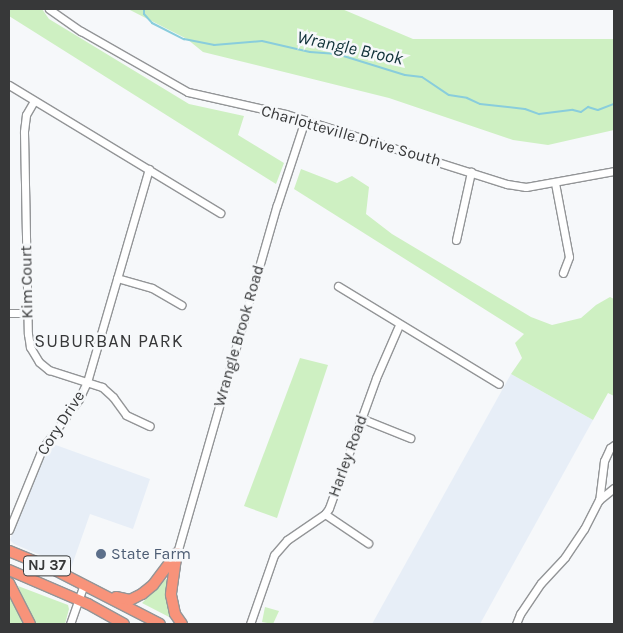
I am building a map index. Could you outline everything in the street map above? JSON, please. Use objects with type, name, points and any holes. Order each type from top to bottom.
[{"type":"highway","name":"NJ 37","points":[[9,551],[84,584],[160,624]]},
{"type":"highway","points":[[105,595],[130,600],[136,598],[153,585],[177,554]]},
{"type":"highway","points":[[177,554],[171,596],[175,614],[182,624]]},
{"type":"highway","name":"NJ 37","points":[[9,570],[78,600],[124,624]]},
{"type":"highway","points":[[9,583],[30,624]]},
{"type":"street","name":"Charlotteville Drive South","points":[[49,9],[80,30],[188,92],[305,120],[507,184],[526,187],[614,171]]},
{"type":"street","points":[[9,85],[220,213]]},
{"type":"street","name":"Kim Court","points":[[34,101],[26,115],[24,132],[29,342],[39,362],[54,372],[106,390],[126,415],[150,426]]},
{"type":"street","name":"Wrangle Brook Road","points":[[177,554],[277,205],[305,120]]},
{"type":"street","name":"Cory Drive","points":[[9,530],[42,449],[79,399],[87,382],[149,169]]},
{"type":"street","points":[[456,240],[471,172]]},
{"type":"street","points":[[556,183],[568,257],[563,273]]},
{"type":"street","points":[[117,278],[152,288],[182,305]]},
{"type":"street","points":[[338,286],[499,384]]},
{"type":"street","points":[[9,313],[28,313]]},
{"type":"street","name":"Harley Road","points":[[250,624],[274,555],[287,540],[325,514],[340,483],[376,378],[400,324]]},
{"type":"street","points":[[363,419],[410,438]]},
{"type":"street","points":[[516,624],[520,614],[541,584],[565,557],[584,530],[599,500],[604,460],[610,448],[614,445]]},
{"type":"street","points":[[599,500],[614,488]]},
{"type":"street","points":[[325,514],[368,542]]},
{"type":"street","points":[[70,624],[84,584]]},
{"type":"shaded area","points":[[511,374],[593,420],[480,624],[372,624]]},
{"type":"shaded area","points":[[53,444],[150,479],[133,529],[90,514],[71,568],[14,544],[10,540],[44,453]]},
{"type":"green space","points":[[9,9],[42,9],[49,19],[189,104],[244,116],[238,135],[284,163],[276,184],[9,16]]},
{"type":"green space","points":[[128,9],[342,9],[413,39],[614,39],[614,130],[548,145],[513,140],[389,98],[203,52],[187,39]]},
{"type":"green space","points":[[301,169],[337,183],[352,176],[369,187],[366,214],[392,234],[531,317],[552,325],[581,318],[596,305],[610,297],[614,299],[614,396],[608,393],[593,420],[511,374],[522,358],[515,343],[524,334],[294,189]]},
{"type":"green space","points":[[300,358],[328,365],[277,518],[244,506]]},
{"type":"green space","points":[[168,579],[166,596],[171,618],[142,603]]},
{"type":"green space","points":[[18,586],[68,605],[69,609],[65,624],[34,624]]},
{"type":"green space","points":[[9,591],[25,624],[9,624]]},
{"type":"green space","points":[[265,607],[279,611],[273,624],[262,622]]},
{"type":"waterway","name":"Wrangle Brook","points":[[144,9],[144,14],[152,23],[184,39],[214,45],[262,41],[310,52],[337,54],[405,75],[422,77],[449,95],[467,98],[480,104],[525,109],[539,114],[573,110],[581,112],[588,107],[598,110],[614,104]]},
{"type":"place","name":"State Farm","points":[[101,554]]},
{"type":"district","name":"SUBURBAN PARK","points":[[109,341]]}]
